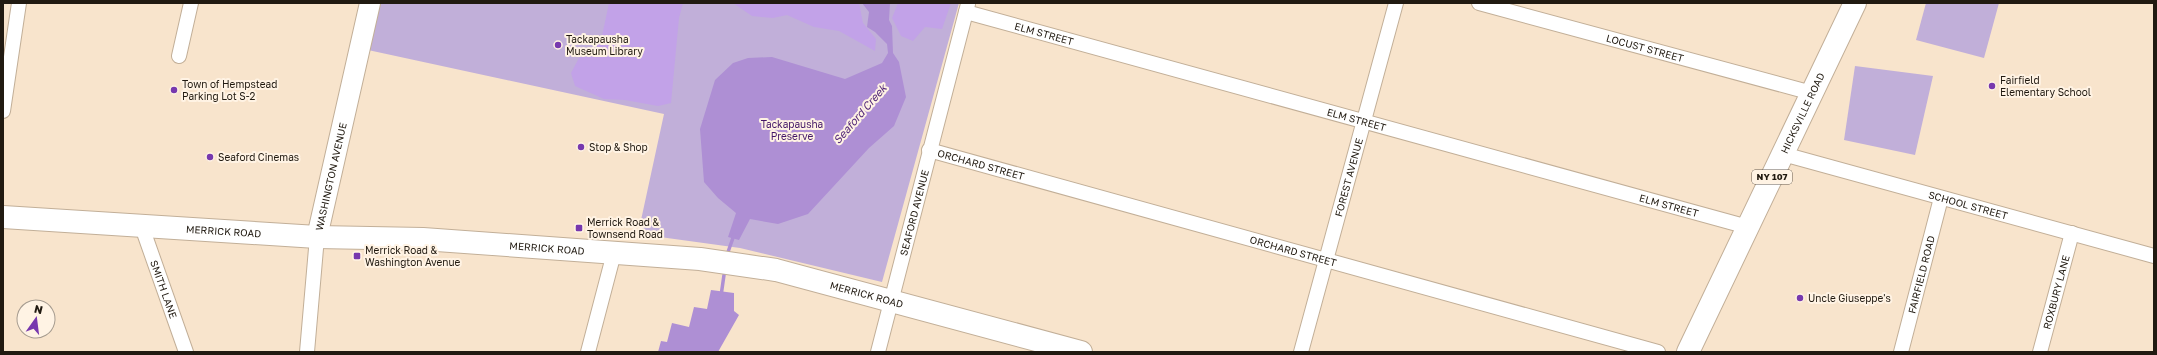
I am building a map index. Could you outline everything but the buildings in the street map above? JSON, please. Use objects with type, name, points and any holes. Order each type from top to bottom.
[{"type":"main road","name":"HICKSVILLE ROAD","points":[[1688,352],[1855,3]]},
{"type":"main road","name":"MERRICK ROAD","points":[[3,217],[317,237],[423,238],[700,259],[776,270],[1081,352]]},
{"type":"street","points":[[3,111],[19,3]]},
{"type":"street","points":[[179,56],[190,3]]},
{"type":"street","name":"WASHINGTON AVENUE","points":[[307,352],[317,237],[370,3]]},
{"type":"street","name":"FOREST AVENUE","points":[[1301,352],[1396,3]]},
{"type":"street","name":"LOCUST STREET","points":[[1479,3],[1812,93]]},
{"type":"street","name":"ELM STREET","points":[[967,7],[1364,121],[1748,227]]},
{"type":"street","name":"SEAFORD AVENUE","points":[[878,352],[890,300],[967,7]]},
{"type":"street","name":"ORCHARD STREET","points":[[929,150],[1658,352]]},
{"type":"street","name":"SCHOOL STREET","points":[[1783,154],[2154,256]]},
{"type":"street","name":"FAIRFIELD ROAD","points":[[1901,352],[1941,198]]},
{"type":"street","name":"SMITH LANE","points":[[142,227],[186,352]]},
{"type":"street","name":"ROXBURY LANE","points":[[2040,352],[2072,233]]},
{"type":"street","points":[[588,352],[614,253]]},
{"type":"green space","name":"Tackapausha Preserve","points":[[378,3],[959,3],[882,282],[740,248],[638,234],[664,114],[368,50]]},
{"type":"green space","points":[[1926,3],[1999,3],[1984,58],[1916,40]]},
{"type":"green space","points":[[1855,66],[1933,76],[1915,155],[1844,140]]},
{"type":"shaded area","points":[[609,3],[683,3],[679,18],[671,103],[658,106],[625,100],[604,99],[575,86],[571,73],[579,58],[589,51],[602,36]]},
{"type":"shaded area","points":[[733,3],[859,3],[863,23],[876,39],[875,51],[839,31],[814,27],[787,15],[773,18],[752,16]]},
{"type":"shaded area","points":[[898,3],[951,3],[942,29],[925,27],[913,41],[901,36],[892,18]]},
{"type":"water","points":[[862,3],[890,3],[889,20],[892,26],[893,53],[899,62],[906,97],[894,126],[869,148],[808,214],[778,224],[750,219],[739,240],[728,237],[736,213],[718,198],[704,182],[700,129],[715,80],[733,63],[748,58],[772,57],[845,79],[882,63],[888,53],[887,44],[875,32],[867,27],[869,12]]},
{"type":"water","points":[[711,290],[734,293],[734,311],[739,315],[718,352],[658,352],[661,341],[667,342],[672,323],[689,327],[694,307],[707,309]]},
{"type":"waterway","name":"Seaford Creek","points":[[728,252],[734,235]]},
{"type":"waterway","name":"Seaford Creek","points":[[721,296],[724,275]]},
{"type":"place","name":"Tackapausha Museum Library","points":[[558,45]]},
{"type":"place","name":"Fairfield Elementary School","points":[[1992,86]]},
{"type":"place","name":"Town of Hempstead Parking Lot S-2","points":[[174,90]]},
{"type":"place","name":"Stop & Shop","points":[[581,147]]},
{"type":"place","name":"Seaford Cinemas","points":[[210,157]]},
{"type":"place","name":"Merrick Road & Townsend Road","points":[[579,228]]},
{"type":"place","name":"Merrick Road & Washington Avenue","points":[[357,256]]},
{"type":"place","name":"Uncle Giuseppe's","points":[[1800,298]]}]
